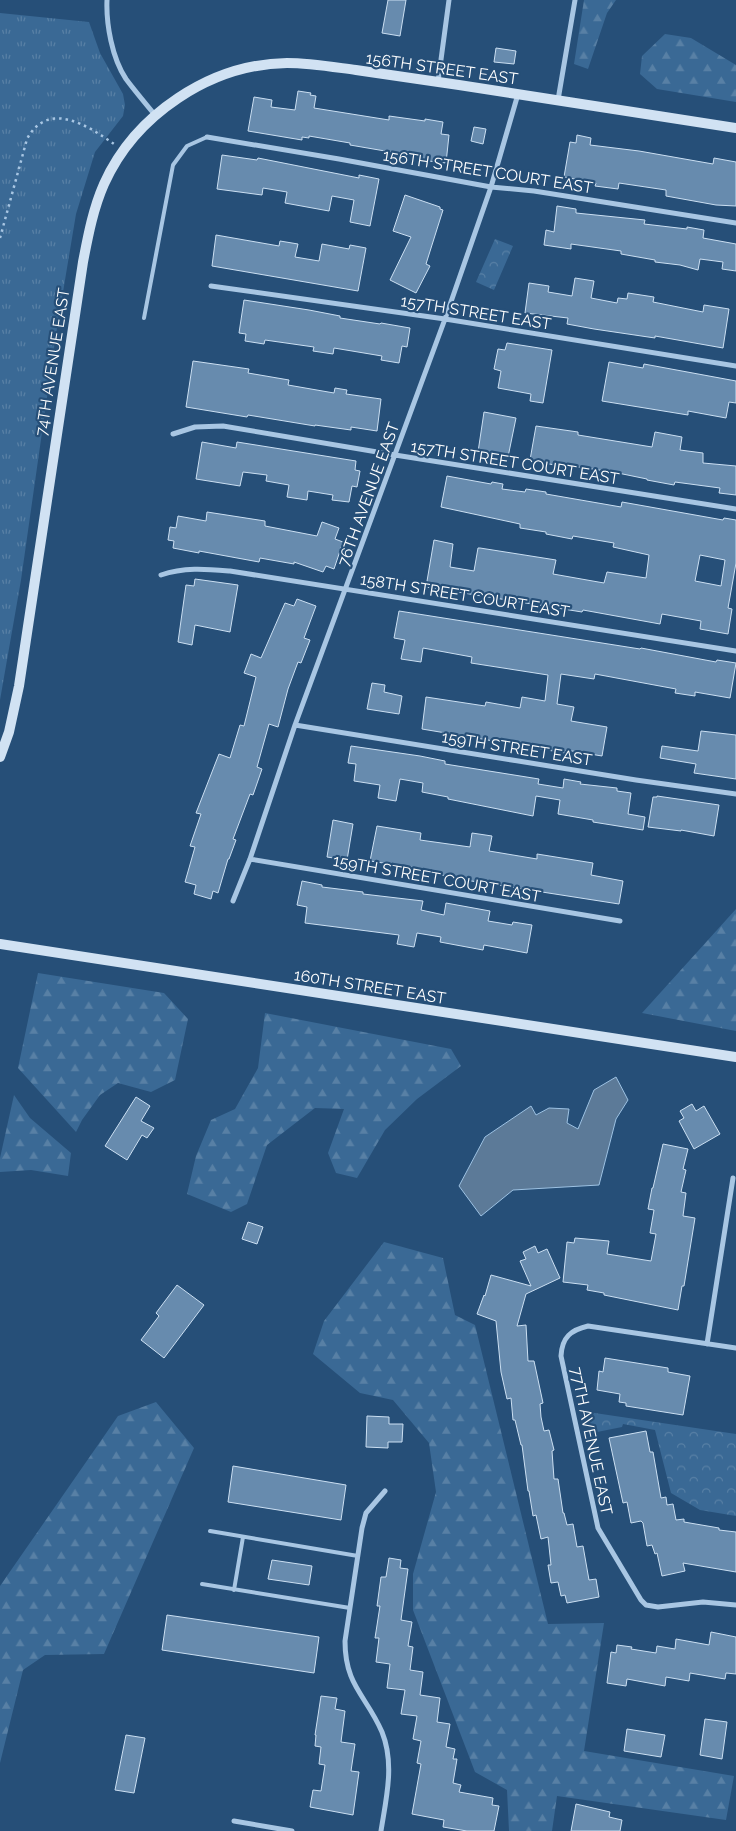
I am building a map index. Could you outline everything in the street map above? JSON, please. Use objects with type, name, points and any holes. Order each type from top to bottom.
[{"type":"street","points":[[107,0],[111,39],[125,77],[155,116]]},
{"type":"street","points":[[438,82],[449,0]]},
{"type":"street","points":[[558,100],[575,0]]},
{"type":"street","name":"156TH STREET EAST","points":[[155,116],[193,89],[211,80],[237,71],[286,63],[309,64],[438,82],[736,128]]},
{"type":"street","name":"76TH AVENUE EAST","points":[[232,901],[250,859],[295,725],[396,456],[445,319],[491,187],[518,94]]},
{"type":"street","name":"74TH AVENUE EAST","points":[[0,757],[9,732],[19,686],[83,262],[91,221],[104,184],[124,150],[133,136],[155,116]]},
{"type":"street","name":"156TH STREET COURT EAST","points":[[207,137],[491,187],[534,191],[736,223]]},
{"type":"street","name":"157TH STREET EAST","points":[[211,286],[445,319],[736,366]]},
{"type":"street","name":"157TH STREET COURT EAST","points":[[173,434],[196,427],[222,426],[396,456],[736,509]]},
{"type":"street","name":"158TH STREET COURT EAST","points":[[161,575],[195,569],[221,570],[346,588],[736,651]]},
{"type":"street","name":"159TH STREET EAST","points":[[295,725],[736,794]]},
{"type":"street","name":"159TH STREET COURT EAST","points":[[250,859],[620,921]]},
{"type":"street","name":"160TH STREET EAST","points":[[0,944],[736,1057]]},
{"type":"street","points":[[733,1178],[707,1344],[736,1348]]},
{"type":"street","name":"77TH AVENUE EAST","points":[[707,1344],[588,1326],[572,1332],[565,1338],[561,1347],[561,1356],[598,1528],[636,1593],[646,1604],[658,1607],[703,1602],[736,1605]]},
{"type":"street","points":[[381,1831],[388,1784],[389,1766],[387,1749],[382,1733],[348,1672],[345,1659],[345,1641],[366,1513],[385,1492]]},
{"type":"street","points":[[234,1822],[292,1831]]},
{"type":"lane","points":[[144,318],[174,165],[187,146],[207,137]]},
{"type":"lane","points":[[210,1531],[358,1556]]},
{"type":"lane","points":[[234,1590],[243,1537]]},
{"type":"lane","points":[[202,1584],[350,1608]]},
{"type":"path","points":[[0,238],[27,139],[32,129],[40,122],[53,119],[73,120],[124,150]]},
{"type":"green space","points":[[584,0],[616,0],[607,13],[588,69],[574,64]]},
{"type":"green space","points":[[0,13],[89,22],[100,53],[123,94],[125,105],[123,116],[95,152],[76,214],[56,334],[21,580],[0,700]]},
{"type":"green space","points":[[665,34],[691,38],[736,65],[736,102],[657,89],[640,74],[642,56]]},
{"type":"green space","points":[[495,239],[513,246],[494,290],[476,282]]},
{"type":"green space","points":[[736,909],[736,1031],[642,1013]]},
{"type":"green space","points":[[38,973],[164,993],[188,1019],[175,1080],[151,1092],[118,1083],[100,1095],[76,1132],[18,1068]]},
{"type":"green space","points":[[265,1013],[451,1049],[461,1066],[417,1099],[385,1130],[357,1178],[336,1173],[328,1153],[344,1109],[315,1108],[267,1145],[247,1204],[231,1212],[187,1194],[196,1156],[211,1120],[235,1109],[258,1068]]},
{"type":"green space","points":[[14,1095],[30,1118],[71,1153],[68,1176],[31,1170],[0,1172],[0,1158]]},
{"type":"green space","points":[[384,1242],[443,1258],[455,1315],[475,1325],[548,1624],[604,1623],[584,1751],[734,1776],[726,1820],[557,1796],[552,1831],[509,1831],[507,1790],[475,1772],[413,1610],[413,1574],[436,1492],[429,1443],[393,1400],[360,1393],[313,1354],[324,1321]]},
{"type":"green space","points":[[156,1402],[194,1448],[104,1654],[45,1655],[23,1670],[0,1763],[0,1586],[118,1416]]},
{"type":"green space","points":[[588,1412],[736,1434],[736,1516],[700,1510],[671,1493],[655,1430],[623,1424],[622,1427],[592,1433]]},
{"type":"shaded area","points":[[616,1077],[628,1100],[616,1119],[599,1185],[513,1190],[481,1216],[459,1186],[485,1137],[531,1106],[536,1115],[549,1108],[569,1109],[567,1123],[578,1129],[594,1090]]},
{"type":"building","points":[[388,0],[406,0],[400,36],[382,33]]},
{"type":"building","points":[[496,48],[516,51],[514,64],[494,62]]},
{"type":"building","points":[[298,91],[311,93],[310,95],[316,96],[314,108],[389,120],[389,116],[443,122],[441,134],[449,135],[446,163],[420,160],[420,157],[309,136],[309,138],[302,137],[302,140],[248,131],[254,97],[272,100],[271,107],[295,110]]},
{"type":"building","points":[[474,127],[486,129],[483,144],[471,141]]},
{"type":"building","points":[[577,135],[591,138],[590,145],[639,151],[713,164],[714,158],[736,162],[736,206],[716,205],[666,196],[666,190],[619,183],[618,189],[595,186],[596,183],[564,177],[570,142],[576,143]]},
{"type":"building","points":[[222,155],[257,160],[258,158],[359,178],[359,175],[379,179],[370,226],[350,222],[354,200],[332,196],[329,211],[285,203],[287,192],[263,188],[262,195],[217,189]]},
{"type":"building","points":[[405,195],[440,207],[443,210],[426,264],[430,266],[416,293],[390,280],[411,237],[393,231]]},
{"type":"building","points":[[557,206],[576,209],[576,213],[645,220],[644,224],[704,230],[703,238],[736,244],[736,271],[722,269],[723,262],[700,259],[698,270],[621,254],[621,251],[571,244],[571,249],[544,245],[546,230],[554,232]]},
{"type":"building","points":[[216,235],[279,246],[280,241],[298,244],[295,257],[319,261],[322,244],[349,249],[350,245],[366,248],[358,291],[212,266]]},
{"type":"building","points":[[575,278],[594,281],[591,298],[617,303],[618,298],[627,299],[628,293],[654,297],[653,302],[703,312],[704,305],[729,309],[723,348],[655,336],[655,338],[594,329],[567,324],[568,318],[525,313],[529,283],[549,286],[548,292],[572,296]]},
{"type":"building","points":[[244,300],[309,310],[340,316],[340,318],[410,328],[407,347],[402,346],[399,363],[381,360],[382,356],[334,348],[333,354],[313,351],[314,347],[265,340],[264,344],[245,341],[246,334],[239,333]]},
{"type":"building","points":[[507,343],[552,350],[543,403],[530,401],[531,394],[498,388],[501,371],[494,369],[498,349],[505,350]]},
{"type":"building","points":[[193,361],[249,369],[248,373],[289,380],[288,385],[334,393],[335,388],[347,390],[346,394],[381,399],[377,431],[351,427],[351,430],[315,426],[186,407]]},
{"type":"building","points":[[609,362],[643,368],[644,364],[736,381],[736,403],[729,402],[726,418],[688,411],[688,415],[602,401]]},
{"type":"building","points":[[484,412],[516,418],[508,457],[478,452]]},
{"type":"building","points":[[536,426],[578,432],[578,435],[652,447],[655,432],[682,437],[680,450],[703,453],[703,463],[736,466],[736,495],[719,493],[720,488],[675,482],[674,485],[613,472],[564,465],[564,467],[530,460]]},
{"type":"building","points":[[202,442],[236,448],[237,442],[356,461],[355,470],[360,471],[357,487],[352,486],[349,502],[332,500],[333,495],[308,491],[307,500],[287,497],[289,485],[266,481],[267,475],[243,472],[240,486],[196,479]]},
{"type":"building","points":[[447,476],[491,484],[492,482],[503,484],[502,489],[525,492],[526,489],[621,507],[622,502],[723,520],[724,518],[736,520],[736,563],[728,608],[732,609],[728,634],[700,629],[701,621],[662,614],[660,624],[583,610],[582,612],[426,587],[434,540],[453,544],[450,567],[474,571],[478,548],[480,548],[556,560],[553,574],[604,583],[607,572],[646,578],[649,555],[613,547],[614,543],[573,536],[572,539],[546,534],[546,532],[520,528],[520,524],[441,507]],"holes":[[[700,555],[725,560],[721,586],[695,581]]]},
{"type":"building","points":[[207,512],[265,521],[265,526],[317,536],[322,522],[339,528],[335,539],[343,542],[334,569],[326,566],[323,572],[294,562],[294,564],[260,558],[259,562],[173,548],[174,541],[168,540],[170,527],[176,528],[178,516],[206,521]]},
{"type":"building","points":[[195,579],[238,585],[230,632],[195,625],[192,645],[178,642],[186,585],[194,586]]},
{"type":"building","points":[[297,599],[316,606],[304,638],[310,640],[301,663],[298,662],[288,689],[278,727],[269,724],[257,767],[262,769],[253,795],[250,794],[233,839],[236,840],[218,893],[213,891],[211,899],[194,894],[196,885],[185,882],[195,847],[190,846],[201,814],[196,813],[219,754],[230,758],[240,725],[244,726],[256,677],[244,673],[251,654],[261,658],[285,603],[294,606]]},
{"type":"building","points":[[399,611],[641,648],[716,662],[717,660],[736,663],[730,698],[695,692],[695,696],[675,693],[676,689],[595,674],[594,679],[561,674],[557,704],[574,707],[571,721],[607,727],[602,756],[566,750],[565,753],[422,729],[426,697],[485,706],[486,702],[520,708],[522,697],[545,701],[548,675],[471,663],[472,657],[423,648],[421,662],[401,659],[405,640],[394,638]]},
{"type":"building","points":[[372,683],[385,685],[384,692],[402,696],[399,714],[367,709]]},
{"type":"building","points":[[701,731],[736,735],[736,779],[694,773],[696,764],[660,758],[662,746],[698,751]]},
{"type":"building","points":[[351,746],[420,756],[445,761],[445,764],[539,779],[538,784],[563,788],[564,779],[581,782],[580,784],[617,788],[617,791],[631,793],[628,814],[645,817],[643,830],[558,814],[560,800],[536,796],[533,816],[422,792],[423,783],[400,779],[396,801],[378,798],[380,785],[354,781],[356,764],[348,763]]},
{"type":"building","points":[[653,797],[719,805],[714,836],[648,827]]},
{"type":"building","points":[[333,820],[353,824],[347,860],[327,857]]},
{"type":"building","points":[[377,826],[421,833],[420,840],[470,847],[472,833],[492,836],[489,851],[537,859],[537,854],[593,863],[591,875],[623,881],[619,904],[465,880],[430,873],[430,870],[370,861]]},
{"type":"building","points":[[302,881],[322,885],[322,887],[363,892],[363,894],[423,901],[421,910],[444,915],[446,903],[490,911],[488,921],[512,925],[513,922],[532,925],[527,953],[484,945],[483,950],[440,942],[441,937],[417,933],[414,947],[397,944],[399,935],[305,923],[307,907],[297,905]]},
{"type":"building","points":[[136,1097],[150,1106],[141,1121],[154,1128],[147,1138],[142,1135],[127,1160],[105,1146]]},
{"type":"building","points":[[692,1104],[696,1111],[704,1106],[720,1134],[694,1149],[679,1121],[684,1118],[680,1111]]},
{"type":"building","points":[[663,1144],[688,1149],[683,1169],[686,1170],[681,1192],[686,1193],[683,1216],[695,1218],[684,1286],[682,1286],[678,1310],[604,1295],[604,1293],[587,1290],[588,1285],[563,1282],[567,1242],[574,1243],[575,1238],[609,1241],[607,1254],[651,1261],[656,1234],[650,1233],[654,1210],[648,1209]]},
{"type":"building","points":[[248,1222],[263,1227],[257,1244],[242,1239]]},
{"type":"building","points":[[535,1246],[538,1253],[547,1249],[560,1278],[526,1294],[517,1326],[526,1325],[528,1361],[534,1361],[543,1403],[540,1404],[541,1417],[544,1431],[549,1430],[554,1450],[552,1451],[554,1479],[558,1479],[563,1513],[567,1525],[573,1524],[577,1547],[583,1546],[589,1580],[596,1579],[599,1597],[567,1603],[565,1595],[561,1596],[558,1582],[551,1583],[548,1565],[551,1565],[548,1537],[541,1539],[536,1515],[533,1516],[522,1445],[515,1420],[513,1420],[511,1398],[507,1399],[501,1372],[496,1321],[477,1314],[491,1275],[531,1286],[520,1261],[526,1259],[523,1252]]},
{"type":"building","points":[[177,1285],[204,1305],[164,1358],[141,1340],[159,1316],[156,1313]]},
{"type":"building","points":[[605,1358],[668,1368],[668,1372],[690,1376],[683,1415],[626,1406],[626,1403],[619,1402],[620,1394],[597,1390],[599,1371],[603,1372]]},
{"type":"building","points":[[367,1416],[389,1417],[389,1424],[403,1424],[402,1442],[388,1442],[388,1448],[366,1447]]},
{"type":"building","points":[[646,1431],[650,1452],[653,1452],[661,1498],[666,1497],[667,1505],[673,1504],[676,1520],[684,1519],[684,1522],[736,1532],[736,1572],[683,1563],[685,1571],[662,1576],[657,1553],[655,1554],[652,1545],[647,1546],[643,1523],[641,1521],[631,1523],[627,1502],[623,1503],[609,1438]]},
{"type":"building","points":[[233,1466],[346,1485],[341,1520],[228,1502]]},
{"type":"building","points":[[389,1558],[401,1560],[400,1568],[408,1569],[401,1620],[412,1622],[408,1646],[413,1647],[410,1670],[423,1672],[420,1695],[440,1698],[437,1722],[450,1724],[446,1747],[455,1749],[453,1759],[457,1759],[453,1783],[461,1785],[459,1792],[493,1798],[492,1805],[499,1806],[494,1831],[467,1831],[443,1827],[444,1820],[412,1814],[421,1764],[417,1763],[421,1741],[413,1739],[417,1716],[401,1714],[405,1690],[387,1688],[390,1664],[376,1662],[379,1638],[375,1638],[380,1606],[377,1606],[381,1577],[386,1577]]},
{"type":"building","points":[[272,1560],[312,1566],[309,1585],[268,1579]]},
{"type":"building","points":[[167,1615],[319,1637],[314,1673],[162,1650]]},
{"type":"building","points":[[711,1632],[736,1637],[736,1674],[726,1673],[725,1679],[690,1673],[689,1681],[666,1677],[665,1686],[627,1679],[626,1686],[607,1683],[611,1652],[616,1653],[617,1645],[656,1653],[657,1646],[675,1649],[676,1639],[709,1645]]},
{"type":"building","points":[[321,1696],[337,1698],[335,1709],[345,1711],[341,1742],[355,1744],[351,1771],[359,1772],[353,1815],[310,1807],[313,1790],[321,1791],[325,1765],[319,1764],[321,1747],[315,1746]]},
{"type":"building","points":[[705,1719],[727,1722],[722,1759],[700,1755]]},
{"type":"building","points":[[627,1729],[665,1735],[661,1757],[624,1751]]},
{"type":"building","points":[[126,1735],[145,1738],[134,1793],[115,1790]]},
{"type":"building","points":[[576,1804],[610,1812],[609,1817],[622,1820],[620,1831],[571,1831]]}]
